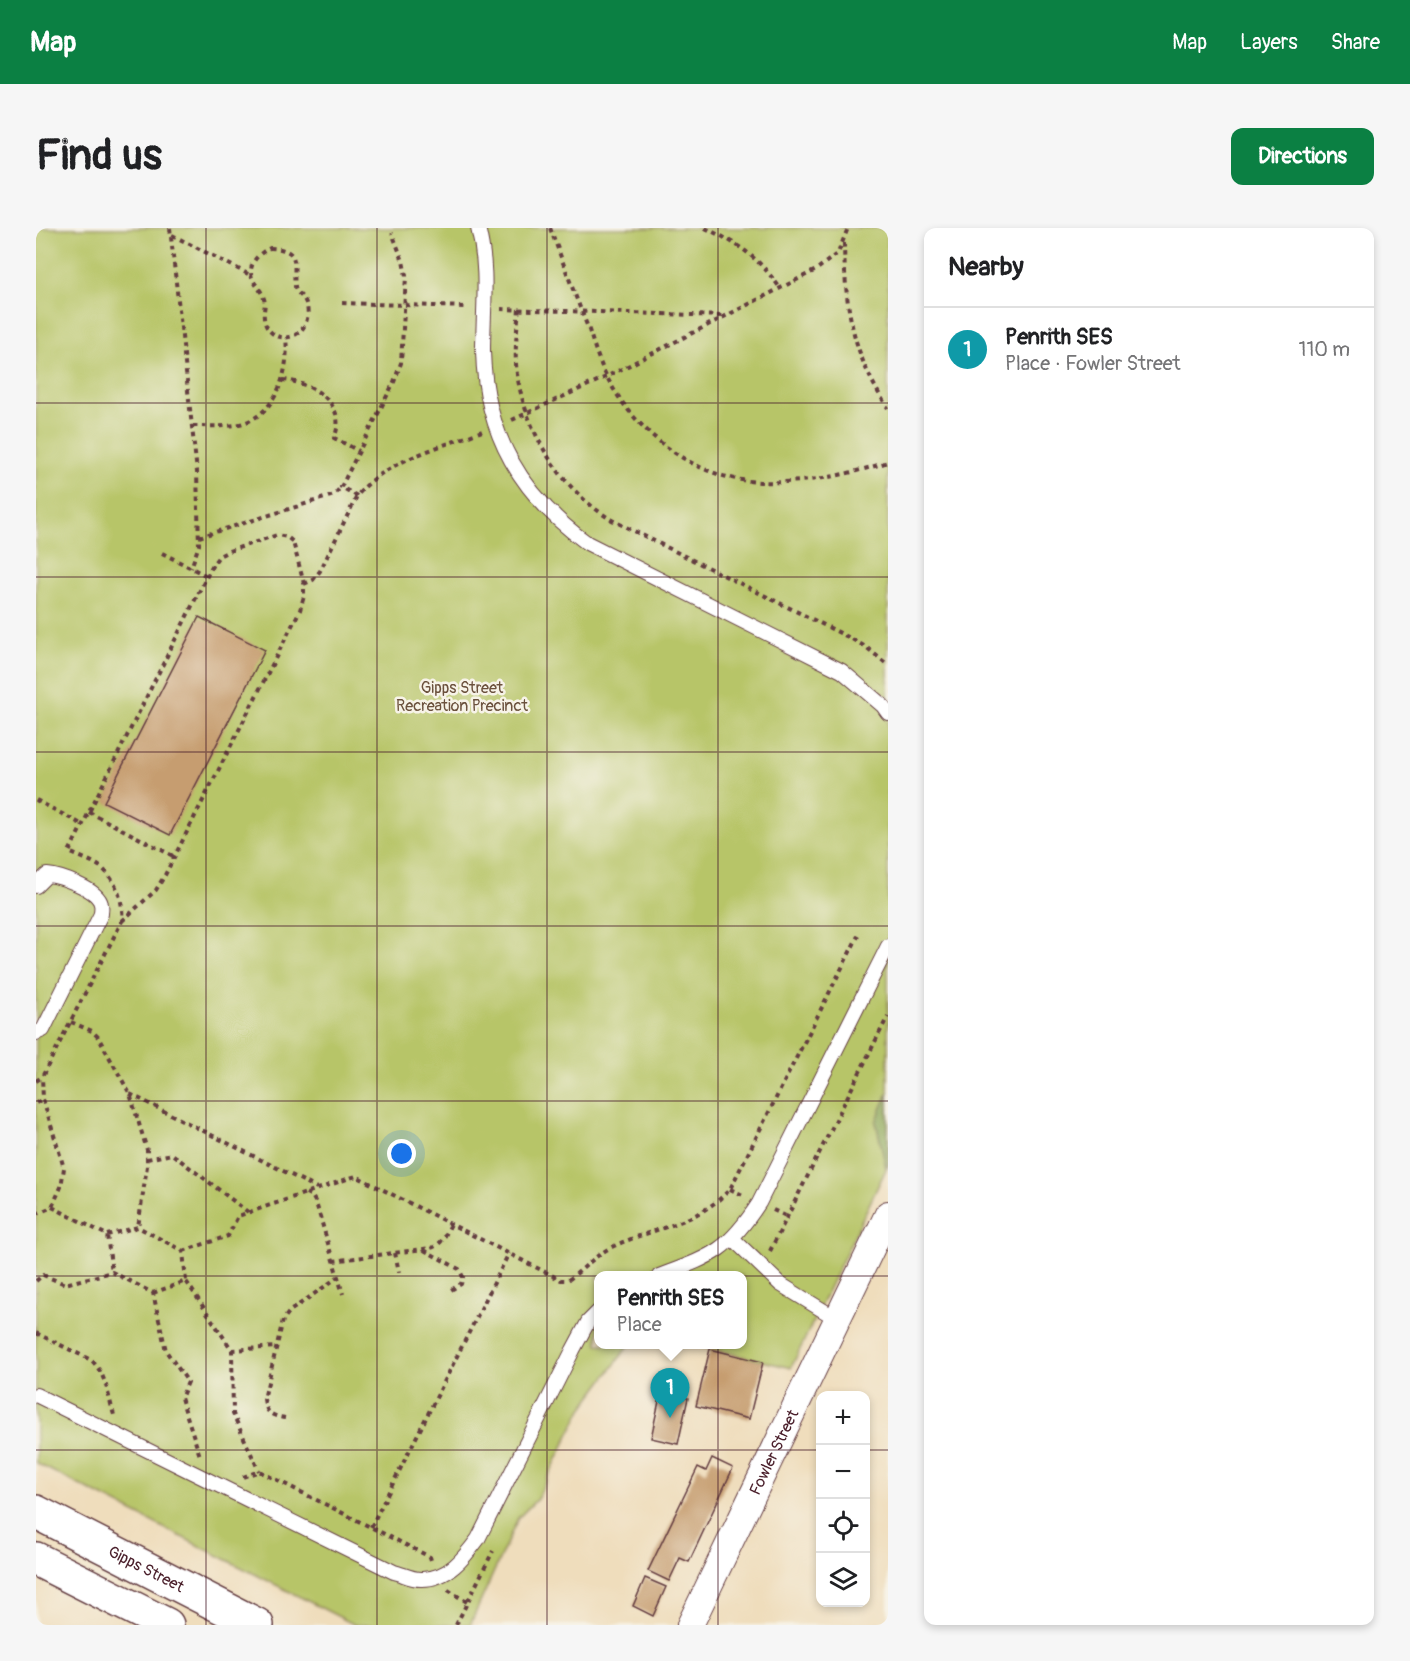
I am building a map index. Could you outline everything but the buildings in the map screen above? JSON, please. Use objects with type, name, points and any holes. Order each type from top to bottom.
[{"type":"main road","name":"Gipps Street","points":[[36,1512],[257,1625]]},
{"type":"main road","points":[[36,1559],[167,1625]]},
{"type":"street","name":"Fowler Street","points":[[690,1625],[888,1214]]},
{"type":"lane","points":[[478,228],[484,250],[485,385],[494,426],[512,464],[526,485],[566,528],[587,543],[842,671],[884,706],[888,713]]},
{"type":"lane","points":[[36,886],[47,875],[58,876],[94,893],[101,904],[100,914],[43,1030],[36,1034]]},
{"type":"lane","points":[[671,1271],[702,1261],[723,1248],[742,1228],[759,1203],[888,946]]},
{"type":"lane","points":[[732,1238],[780,1284],[837,1319]]},
{"type":"lane","points":[[36,1395],[394,1572],[421,1580],[440,1575],[462,1561],[478,1539],[573,1350],[588,1322],[594,1316]]},
{"type":"path","points":[[170,228],[197,472],[199,537],[196,557],[191,568]]},
{"type":"path","points":[[551,228],[606,377],[622,402],[640,423],[676,453],[721,474],[747,481],[796,481],[852,473],[888,462]]},
{"type":"path","points":[[705,228],[748,251],[780,288]]},
{"type":"path","points":[[303,584],[313,580],[320,571],[357,496],[365,485],[392,466],[527,413],[606,377],[780,288],[829,262],[838,253],[848,228]]},
{"type":"path","points":[[199,537],[334,495],[341,487],[394,382],[401,363],[406,276],[392,233]]},
{"type":"path","points":[[171,234],[251,275],[265,302],[264,319],[268,331],[286,338],[300,331],[308,317],[304,299],[294,287],[296,268],[293,258],[287,251],[270,248],[262,251],[256,257],[251,275]]},
{"type":"path","points":[[844,240],[845,274],[853,332],[870,380],[888,408]]},
{"type":"path","points":[[342,303],[725,316]]},
{"type":"path","points":[[519,309],[516,356],[527,413],[550,461],[585,501],[598,512],[866,647],[888,665]]},
{"type":"path","points":[[193,426],[235,425],[259,415],[273,400],[283,381],[287,358],[286,338]]},
{"type":"path","points":[[283,381],[302,383],[321,393],[330,402],[338,423],[334,438],[359,451]]},
{"type":"path","points":[[341,487],[357,496]]},
{"type":"path","points":[[36,1081],[42,1077],[122,921],[156,890],[175,857],[300,610],[304,596],[303,584],[293,543],[286,537],[277,535],[219,556],[69,852],[102,868],[113,882],[123,910],[122,921]]},
{"type":"path","points":[[162,553],[207,576]]},
{"type":"path","points":[[36,800],[83,825]]},
{"type":"path","points":[[89,812],[175,857]]},
{"type":"path","points":[[52,1207],[107,1236],[138,1227],[183,1251],[228,1236],[238,1216],[356,1176],[561,1280],[568,1280],[612,1247],[694,1217],[719,1201],[730,1189],[858,936]]},
{"type":"path","points":[[758,1264],[777,1242],[888,1016]]},
{"type":"path","points":[[71,1022],[92,1031],[98,1037],[130,1094],[147,1150],[138,1227]]},
{"type":"path","points":[[36,1214],[52,1207],[61,1187],[64,1168],[43,1099],[42,1077]]},
{"type":"path","points":[[130,1094],[317,1188]]},
{"type":"path","points":[[36,1103],[43,1099]]},
{"type":"path","points":[[147,1159],[172,1154],[249,1212]]},
{"type":"path","points":[[305,1193],[312,1196],[316,1203],[343,1294]]},
{"type":"path","points":[[333,1261],[438,1246],[451,1224]]},
{"type":"path","points":[[107,1236],[112,1272]]},
{"type":"path","points":[[422,1249],[459,1269],[463,1277],[462,1284],[451,1290]]},
{"type":"path","points":[[183,1251],[186,1281],[232,1350],[233,1414],[259,1471],[430,1557],[449,1592],[467,1602],[456,1625]]},
{"type":"path","points":[[394,1253],[399,1272]]},
{"type":"path","points":[[371,1527],[509,1253]]},
{"type":"path","points":[[36,1281],[43,1275],[65,1284],[112,1272],[153,1293],[186,1281]]},
{"type":"path","points":[[285,1418],[270,1414],[265,1409],[264,1399],[286,1315],[338,1277]]},
{"type":"path","points":[[153,1293],[166,1351],[188,1382],[182,1398],[202,1463],[192,1458]]},
{"type":"path","points":[[36,1333],[91,1360],[98,1366],[114,1416],[121,1422]]},
{"type":"path","points":[[232,1350],[277,1347]]},
{"type":"path","points":[[241,1478],[259,1471]]},
{"type":"green space","name":"Gipps Street Recreation Precinct","points":[[36,228],[888,228],[888,1165],[791,1368],[713,1349],[747,1349],[747,1271],[594,1271],[594,1349],[626,1349],[582,1409],[537,1499],[518,1518],[470,1625],[355,1625],[36,1463]]},
{"type":"green space","points":[[888,1093],[888,1166],[886,1168],[876,1122]]},
{"type":"place","name":"Penrith SES","points":[[670,1418]]}]
